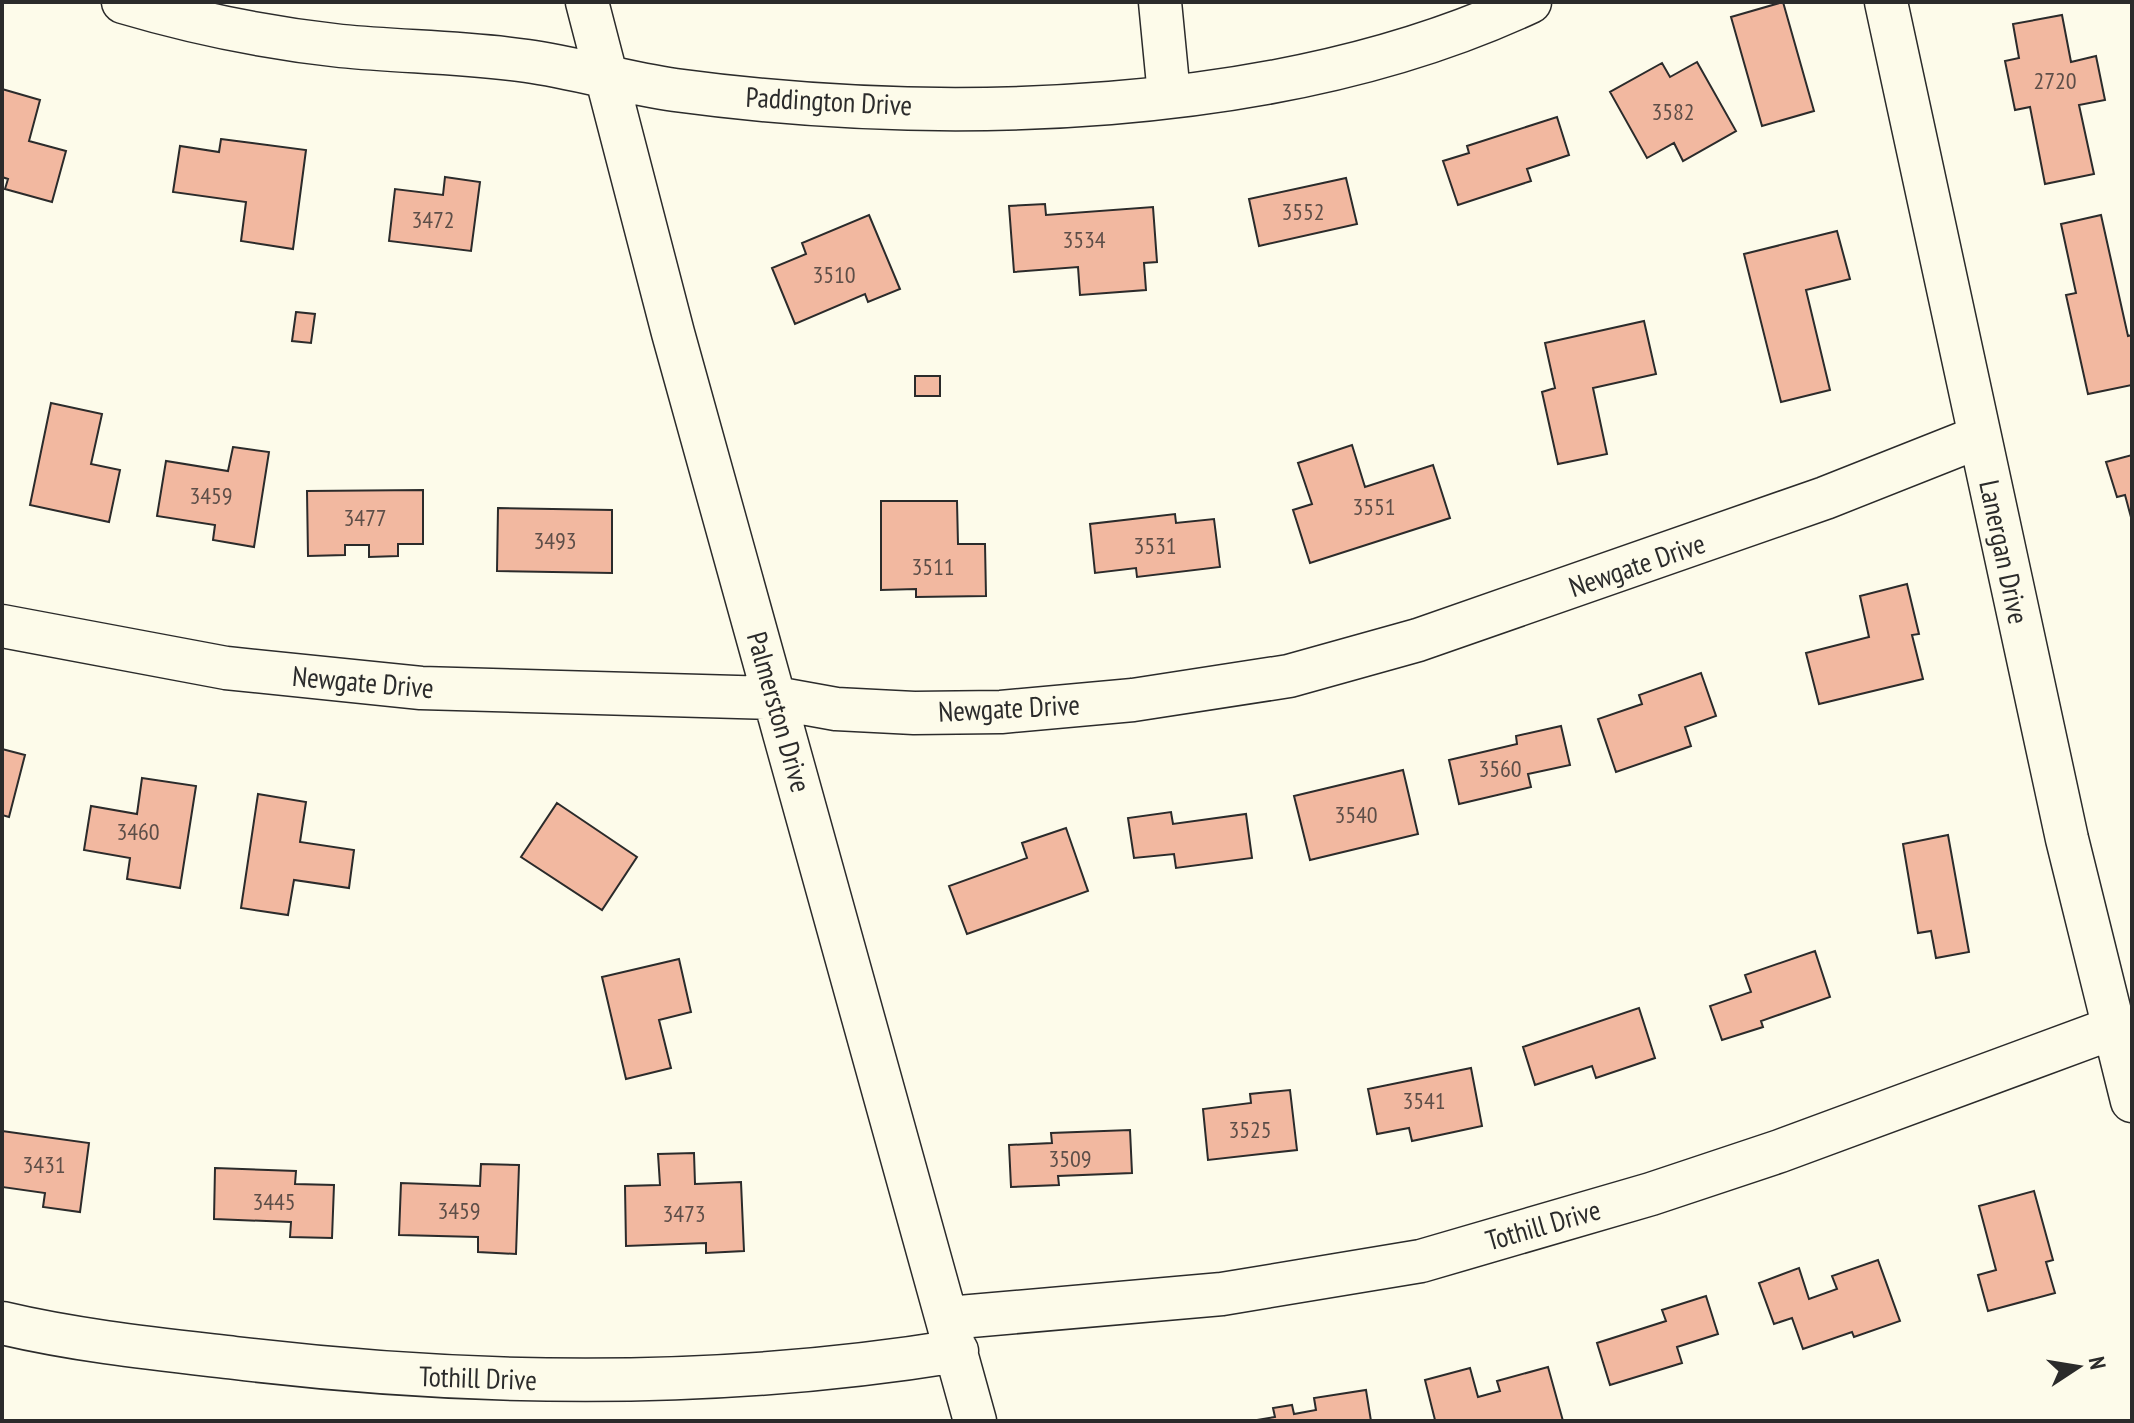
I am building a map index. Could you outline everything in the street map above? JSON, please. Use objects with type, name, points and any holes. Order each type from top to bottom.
[{"type":"street","name":"Paddington Drive","points":[[123,2],[232,30],[339,45],[525,61],[673,90],[864,106],[1047,105],[1250,85],[1344,65],[1420,44],[1530,2]]},
{"type":"street","name":"Palmerston Drive","points":[[587,2],[673,333],[975,1421]]},
{"type":"street","points":[[1160,2],[1169,95]]},
{"type":"street","name":"Lanergan Drive","points":[[1886,2],[2064,824],[2132,1101]]},
{"type":"street","name":"Newgate Drive","points":[[2,626],[145,655],[321,680],[421,688],[775,698],[851,710],[1001,712],[1133,700],[1289,676],[1418,640],[1825,498],[1979,437]]},
{"type":"street","name":"Tothill Drive","points":[[2,1323],[127,1345],[302,1366],[492,1380],[727,1378],[855,1368],[952,1335],[1421,1261],[1780,1151],[2113,1028]]},
{"type":"building","points":[[1783,2],[1814,111],[1762,126],[1731,17]]},
{"type":"building","points":[[2062,15],[2071,62],[2096,56],[2105,100],[2079,105],[2094,174],[2045,184],[2030,107],[2015,110],[2005,61],[2019,58],[2013,24]]},
{"type":"building","points":[[1697,62],[1736,131],[1683,161],[1674,143],[1647,158],[1610,92],[1662,63],[1670,77]]},
{"type":"building","points":[[2,89],[40,100],[29,141],[66,151],[52,202],[5,189],[8,179],[2,177]]},
{"type":"building","points":[[1557,117],[1569,155],[1527,169],[1531,181],[1458,205],[1443,161],[1469,153],[1467,146]]},
{"type":"building","points":[[221,139],[306,150],[293,249],[241,241],[246,202],[173,192],[180,146],[219,152]]},
{"type":"building","points":[[445,177],[480,182],[471,251],[389,241],[395,189],[443,195]]},
{"type":"building","points":[[1346,178],[1357,224],[1259,246],[1249,199]]},
{"type":"building","points":[[1045,204],[1046,215],[1153,207],[1157,262],[1144,263],[1146,290],[1080,295],[1078,267],[1014,272],[1009,206]]},
{"type":"building","points":[[869,215],[900,289],[868,302],[865,294],[795,324],[772,268],[806,254],[802,243]]},
{"type":"building","points":[[2101,215],[2128,336],[2132,335],[2132,385],[2088,394],[2066,295],[2076,293],[2061,224]]},
{"type":"building","points":[[1837,231],[1850,279],[1806,290],[1830,390],[1781,402],[1744,254]]},
{"type":"building","points":[[296,312],[315,314],[311,343],[292,341]]},
{"type":"building","points":[[1644,321],[1656,374],[1593,388],[1607,454],[1558,464],[1542,392],[1555,388],[1545,343]]},
{"type":"building","points":[[915,376],[940,376],[940,396],[915,396]]},
{"type":"building","points":[[51,403],[102,414],[91,464],[120,470],[109,522],[30,505]]},
{"type":"building","points":[[1352,445],[1365,487],[1433,465],[1450,518],[1310,563],[1293,510],[1312,504],[1298,463]]},
{"type":"building","points":[[233,447],[269,452],[254,547],[213,540],[215,525],[157,516],[166,461],[228,471]]},
{"type":"building","points":[[2132,455],[2132,521],[2125,495],[2117,497],[2106,462]]},
{"type":"building","points":[[423,490],[423,544],[398,544],[398,556],[369,557],[369,545],[345,545],[345,555],[308,556],[307,491]]},
{"type":"building","points":[[881,501],[957,501],[958,544],[985,544],[986,596],[916,597],[916,589],[881,590]]},
{"type":"building","points":[[498,508],[612,510],[612,573],[497,571]]},
{"type":"building","points":[[1175,514],[1176,523],[1214,519],[1220,567],[1137,577],[1136,568],[1095,573],[1090,524]]},
{"type":"building","points":[[1907,584],[1919,634],[1912,635],[1923,679],[1819,704],[1806,653],[1869,637],[1860,596]]},
{"type":"building","points":[[1701,673],[1716,716],[1685,727],[1691,746],[1616,772],[1598,719],[1642,704],[1639,695]]},
{"type":"building","points":[[1561,726],[1570,765],[1528,774],[1531,787],[1459,804],[1449,760],[1517,744],[1516,736]]},
{"type":"building","points":[[2,749],[25,755],[9,817],[2,815]]},
{"type":"building","points":[[1403,770],[1418,834],[1310,860],[1294,796]]},
{"type":"building","points":[[142,778],[196,786],[180,888],[127,879],[130,858],[84,850],[91,806],[137,814]]},
{"type":"building","points":[[258,794],[306,802],[300,842],[354,850],[349,888],[294,880],[288,915],[241,908]]},
{"type":"building","points":[[557,803],[637,857],[602,910],[521,857]]},
{"type":"building","points":[[1171,812],[1173,824],[1246,814],[1252,858],[1176,868],[1174,854],[1134,858],[1128,818]]},
{"type":"building","points":[[1066,828],[1088,891],[967,934],[949,886],[1027,858],[1022,843]]},
{"type":"building","points":[[1948,835],[1969,952],[1936,958],[1931,931],[1918,933],[1903,844]]},
{"type":"building","points":[[1815,951],[1830,997],[1761,1021],[1763,1027],[1722,1040],[1710,1006],[1751,992],[1745,975]]},
{"type":"building","points":[[679,959],[691,1012],[659,1020],[671,1068],[626,1079],[602,977]]},
{"type":"building","points":[[1639,1008],[1655,1058],[1596,1078],[1592,1066],[1535,1085],[1523,1047]]},
{"type":"building","points":[[1471,1068],[1482,1126],[1412,1141],[1409,1128],[1377,1134],[1368,1089]]},
{"type":"building","points":[[1290,1090],[1297,1150],[1208,1160],[1203,1109],[1251,1103],[1250,1094]]},
{"type":"building","points":[[1130,1130],[1132,1173],[1058,1176],[1059,1185],[1011,1187],[1009,1145],[1052,1143],[1051,1133]]},
{"type":"building","points":[[2,1131],[89,1143],[80,1212],[43,1207],[45,1193],[2,1187]]},
{"type":"building","points":[[694,1153],[695,1184],[741,1182],[744,1251],[706,1253],[706,1243],[626,1246],[625,1186],[660,1185],[658,1154]]},
{"type":"building","points":[[481,1164],[519,1165],[516,1254],[478,1252],[478,1237],[399,1235],[401,1183],[480,1186]]},
{"type":"building","points":[[215,1168],[296,1171],[295,1184],[334,1185],[332,1238],[290,1237],[291,1222],[214,1219]]},
{"type":"building","points":[[2034,1191],[2053,1260],[2046,1262],[2055,1293],[1988,1311],[1978,1275],[1996,1270],[1979,1206]]},
{"type":"building","points":[[1878,1260],[1900,1321],[1854,1337],[1852,1332],[1803,1349],[1792,1318],[1774,1324],[1759,1283],[1799,1268],[1809,1299],[1837,1289],[1832,1276]]},
{"type":"building","points":[[1706,1296],[1718,1334],[1677,1347],[1682,1363],[1610,1385],[1597,1343],[1666,1321],[1662,1310]]},
{"type":"building","points":[[1548,1367],[1563,1421],[1431,1421],[1435,1420],[1425,1380],[1470,1368],[1478,1397],[1500,1391],[1497,1381]]},
{"type":"building","points":[[1366,1390],[1371,1421],[1251,1421],[1275,1417],[1273,1408],[1292,1405],[1294,1414],[1316,1410],[1314,1398]]}]
